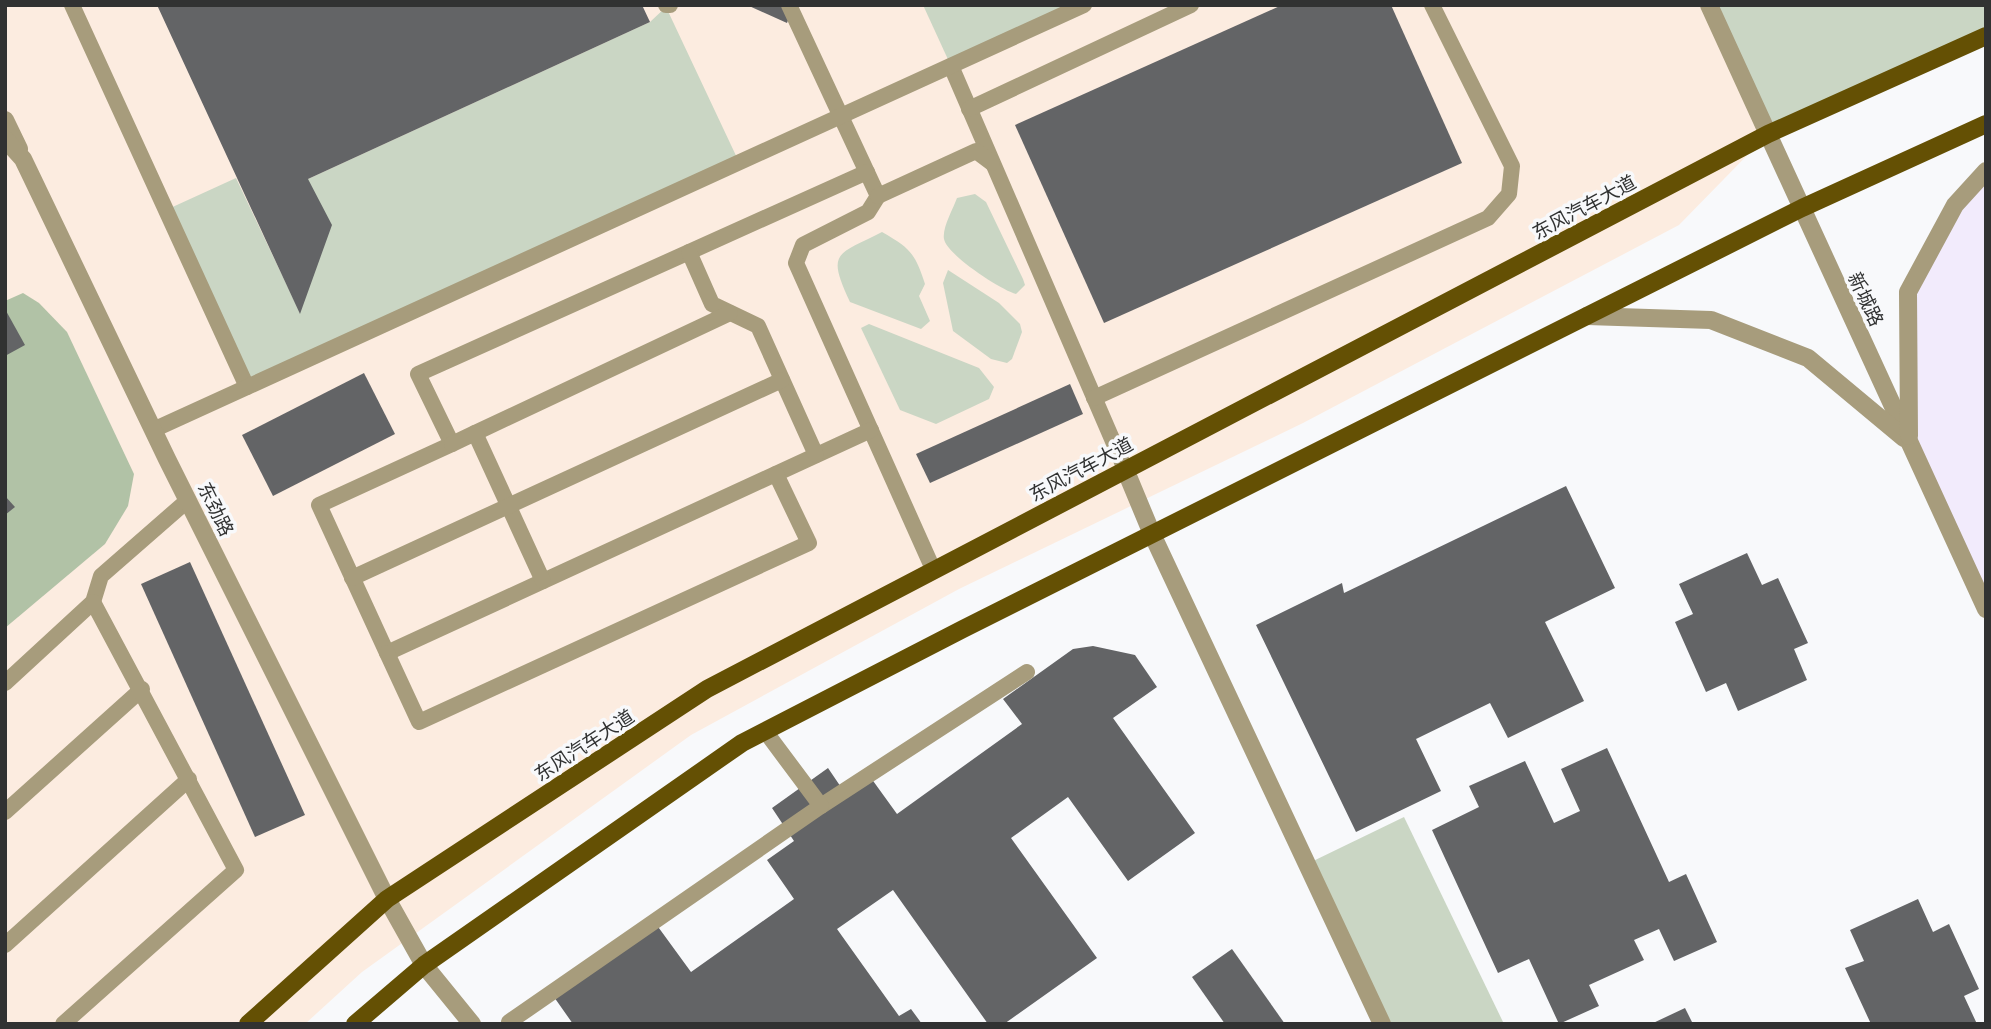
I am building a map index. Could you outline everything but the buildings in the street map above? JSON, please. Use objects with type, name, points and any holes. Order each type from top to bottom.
[{"type":"main road","name":"东风汽车大道","points":[[248,1024],[387,899],[707,689],[1768,134],[1986,36]]},
{"type":"main road","points":[[355,1024],[424,965],[742,743],[1802,208],[1986,124]]},
{"type":"street","name":"新城路","points":[[1709,5],[1986,609]]},
{"type":"street","points":[[5,120],[23,159]]},
{"type":"street","name":"东劲路","points":[[5,139],[23,159],[153,430],[387,899],[424,965],[472,1024]]},
{"type":"street","points":[[1909,443],[1908,292],[1955,205],[1986,171]]},
{"type":"street","points":[[1587,316],[1711,320],[1808,358],[1909,443]]},
{"type":"street","points":[[1125,469],[1152,534],[1382,1024]]},
{"type":"lane","points":[[72,5],[247,387]]},
{"type":"lane","points":[[789,5],[878,196]]},
{"type":"lane","points":[[153,430],[1084,5]]},
{"type":"lane","points":[[969,109],[1191,5]]},
{"type":"lane","points":[[1094,398],[1488,218],[1509,194],[1512,166],[1432,5]]},
{"type":"lane","points":[[951,66],[1125,469]]},
{"type":"lane","points":[[933,569],[796,263],[803,245],[868,212],[878,196],[976,151],[993,165]]},
{"type":"lane","points":[[452,444],[418,374],[867,172]]},
{"type":"lane","points":[[689,252],[712,304],[758,326],[816,455]]},
{"type":"lane","points":[[730,313],[319,505],[419,722],[809,543],[776,474]]},
{"type":"lane","points":[[352,578],[782,380]]},
{"type":"lane","points":[[387,653],[871,430]]},
{"type":"lane","points":[[475,433],[543,581]]},
{"type":"lane","points":[[5,683],[93,602],[102,576],[188,500]]},
{"type":"lane","points":[[63,1024],[236,870],[142,689],[93,602]]},
{"type":"lane","points":[[509,1022],[821,806],[1027,671]]},
{"type":"lane","points":[[5,812],[142,689]]},
{"type":"lane","points":[[765,731],[821,806]]},
{"type":"lane","points":[[5,945],[189,779]]},
{"type":"shaded area","points":[[5,5],[1986,5],[1768,134],[1679,225],[1303,423],[959,589],[691,735],[362,972],[305,1024],[5,1024]]},
{"type":"shaded area","points":[[1986,171],[1986,609],[1909,443],[1908,292]]},
{"type":"green space","points":[[923,5],[1084,5],[951,66]]},
{"type":"green space","points":[[1710,5],[1986,5],[1986,36],[1768,134]]},
{"type":"green space","points":[[666,7],[739,162],[247,387],[166,210],[236,178],[300,313],[308,179],[650,22]]},
{"type":"green space","points":[[975,194],[986,202],[1023,279],[1025,285],[1016,294],[987,279],[964,262],[947,246],[944,239],[946,224],[957,198]]},
{"type":"green space","points":[[882,232],[910,252],[921,274],[925,284],[919,296],[930,321],[921,329],[850,302],[843,285],[838,264],[840,256],[855,245]]},
{"type":"green space","points":[[948,270],[999,303],[1020,324],[1022,332],[1012,359],[1007,363],[991,359],[953,331],[943,283]]},
{"type":"green space","points":[[23,293],[39,303],[67,332],[134,474],[128,506],[105,544],[5,628],[5,301]]},
{"type":"green space","points":[[869,324],[979,368],[994,387],[989,399],[936,424],[900,410],[861,328]]},
{"type":"green space","points":[[1404,817],[1504,1024],[1382,1024],[1307,864]]}]
